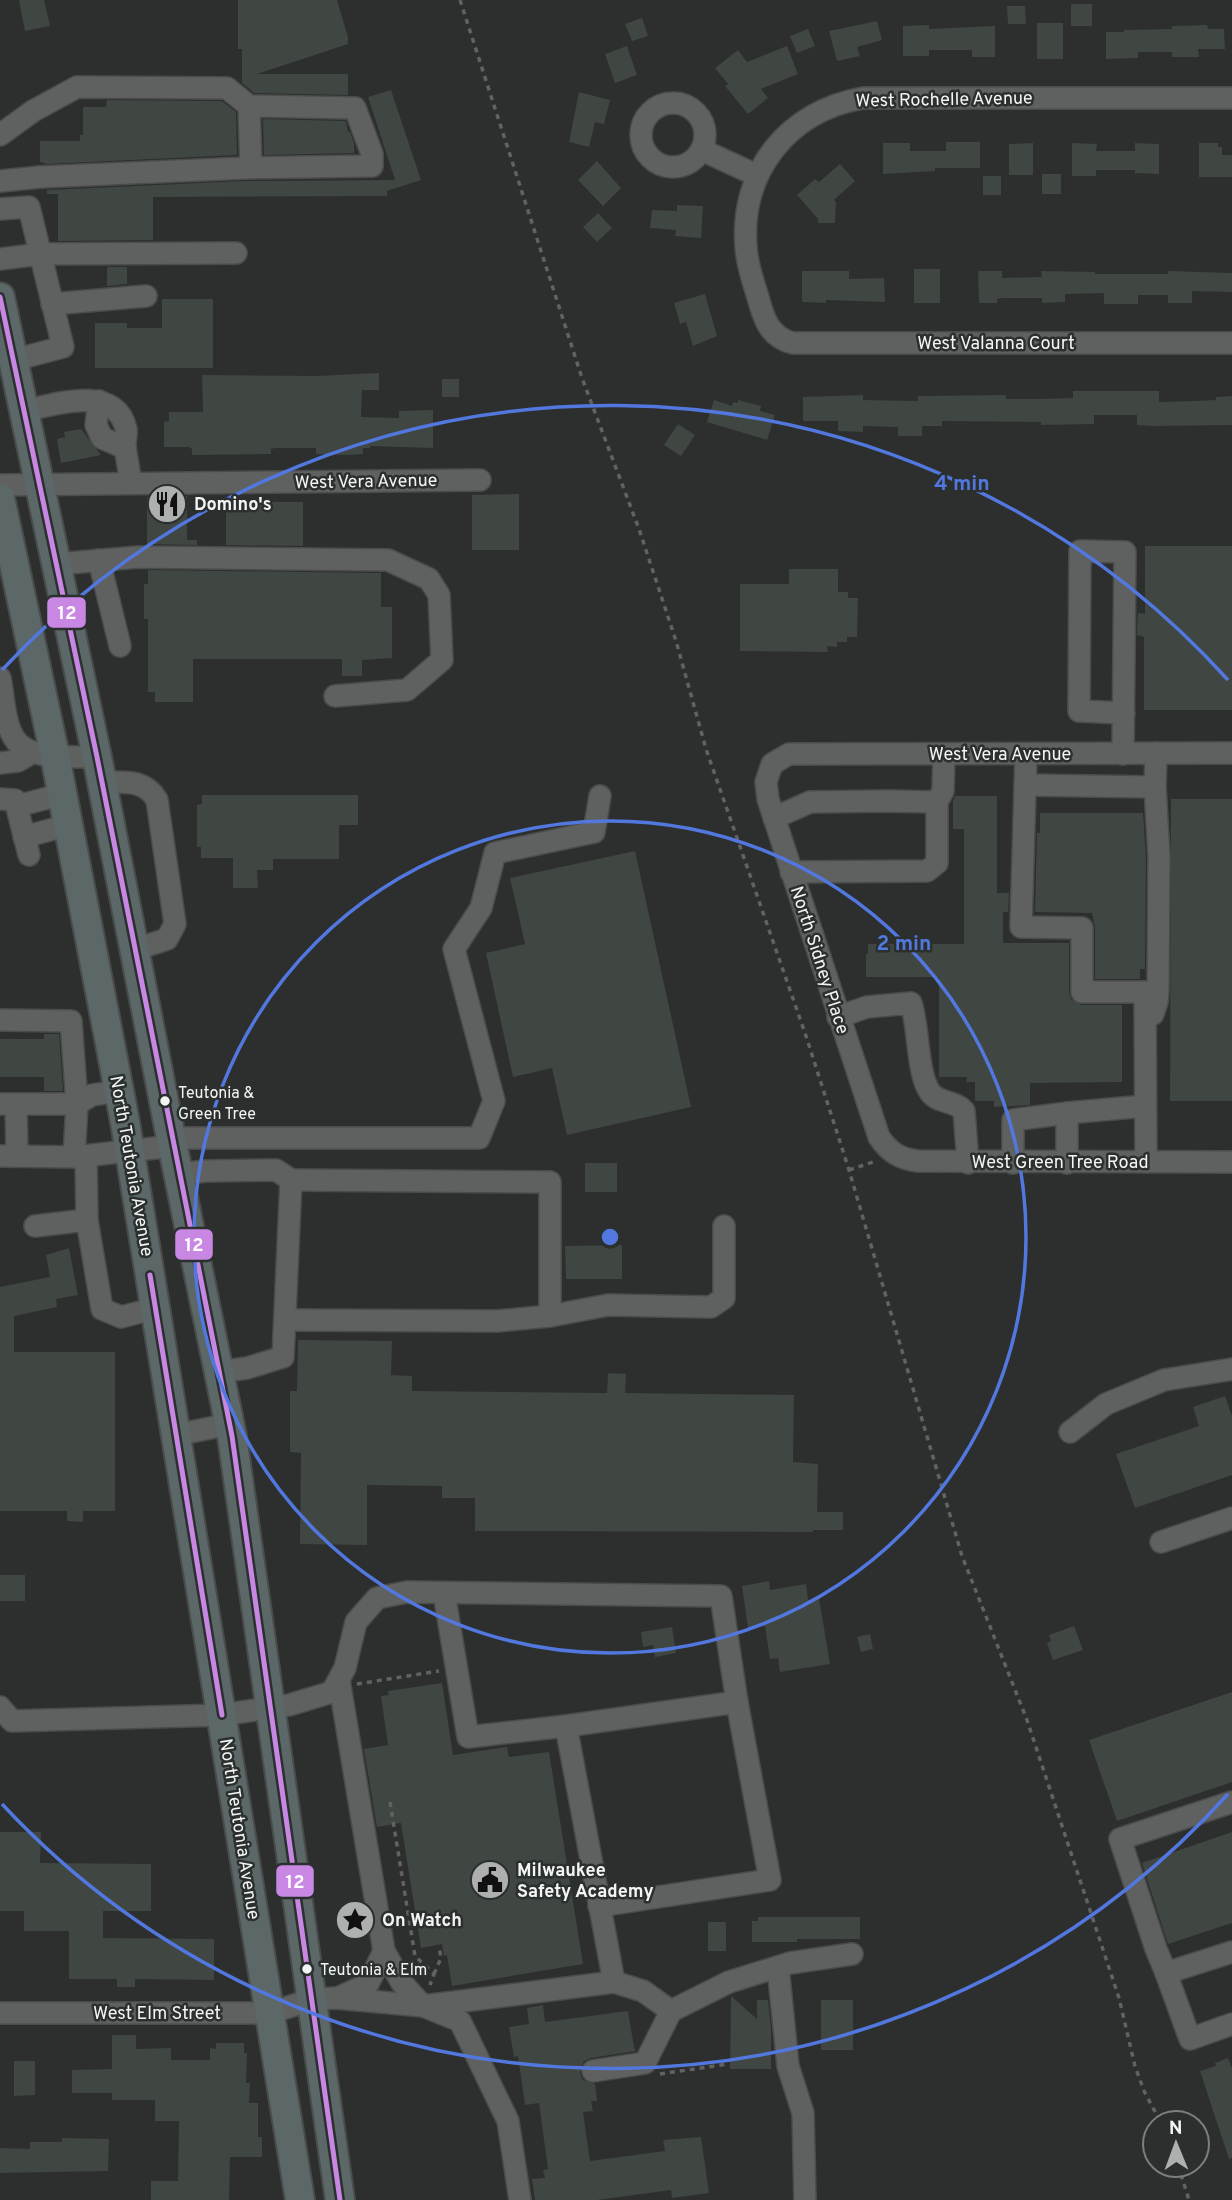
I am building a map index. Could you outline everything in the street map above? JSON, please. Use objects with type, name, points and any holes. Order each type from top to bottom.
[{"type":"main road","points":[[0,297],[99,769],[230,1424],[271,1707],[324,1999],[340,2200]]},
{"type":"main road","name":"North Teutonia Avenue","points":[[0,498],[44,754],[63,794],[130,1153],[300,2200]]},
{"type":"street","points":[[0,135],[33,111],[77,87],[227,88],[249,106],[355,108],[372,155],[372,166],[251,168],[54,176],[0,181]]},
{"type":"street","name":"West Rochelle Avenue","points":[[767,325],[748,264],[748,207],[756,175],[776,145],[795,127],[818,112],[841,102],[863,98],[1232,99]]},
{"type":"street","points":[[249,106],[251,168]]},
{"type":"street","points":[[702,150],[756,175]]},
{"type":"street","points":[[0,209],[29,207],[63,347],[14,360]]},
{"type":"street","points":[[0,259],[40,254],[236,253]]},
{"type":"street","points":[[52,304],[146,296]]},
{"type":"street","name":"West Valanna Court","points":[[767,325],[776,337],[793,343],[1232,343]]},
{"type":"street","points":[[25,411],[73,401],[99,401],[116,408],[127,429],[125,448],[130,466],[130,483]]},
{"type":"street","name":"West Vera Avenue","points":[[0,485],[480,480]]},
{"type":"street","points":[[1123,754],[1124,713],[1125,552],[1080,551],[1079,711],[1124,713]]},
{"type":"street","points":[[57,564],[138,557],[388,560],[429,579],[439,595],[442,660],[407,690],[335,695]]},
{"type":"street","points":[[99,560],[120,646]]},
{"type":"street","points":[[0,678],[9,725],[17,742],[44,754],[99,769],[145,786],[158,800],[176,924],[167,939],[135,950]]},
{"type":"street","points":[[1145,1029],[1155,1010],[1158,990],[1159,833],[1155,787],[1156,753]]},
{"type":"street","name":"West Vera Avenue","points":[[772,764],[789,754],[1232,753]]},
{"type":"street","points":[[0,763],[44,754]]},
{"type":"street","points":[[791,872],[927,871],[937,863],[937,802],[943,791],[944,754]]},
{"type":"street","points":[[1026,754],[1021,927],[1082,928],[1082,992],[1145,992],[1146,1162]]},
{"type":"street","name":"North Sidney Place","points":[[772,764],[766,789],[774,818],[879,1137],[891,1151]]},
{"type":"street","points":[[1025,785],[1155,787]]},
{"type":"street","points":[[63,794],[8,803],[26,846],[68,825]]},
{"type":"street","points":[[119,1091],[92,1095],[77,1104],[8,1104],[9,1156],[80,1157],[130,1153],[172,1142],[479,1138],[494,1101],[454,949],[481,908],[495,853],[594,832],[600,796]]},
{"type":"street","points":[[774,818],[810,803],[937,802]]},
{"type":"street","points":[[838,1017],[867,1007],[911,1003],[925,1079],[930,1092],[938,1100],[959,1105],[964,1111],[968,1163]]},
{"type":"street","points":[[0,1020],[71,1021],[80,1157],[87,1220],[103,1309],[121,1317],[156,1308]]},
{"type":"street","points":[[71,1030],[106,1022]]},
{"type":"street","points":[[1013,1163],[1013,1120],[1145,1106]]},
{"type":"street","points":[[1067,1113],[1067,1163]]},
{"type":"street","name":"West Green Tree Road","points":[[891,1151],[908,1160],[968,1163],[1232,1162]]},
{"type":"street","points":[[178,1174],[276,1170],[291,1180],[550,1182],[550,1316]]},
{"type":"street","points":[[219,1372],[247,1368],[283,1357],[291,1180]]},
{"type":"street","points":[[35,1226],[87,1220]]},
{"type":"street","points":[[285,1320],[497,1321],[550,1316],[608,1305],[711,1307],[723,1298],[724,1226]]},
{"type":"street","points":[[1070,1432],[1106,1404],[1164,1380],[1232,1369]]},
{"type":"street","points":[[176,1435],[230,1424]]},
{"type":"street","points":[[1161,1542],[1232,1518]]},
{"type":"street","points":[[0,1707],[12,1721],[221,1715],[289,1705],[332,1692],[345,1668],[356,1622],[377,1598],[407,1592],[721,1596],[737,1702],[770,1880],[599,1906]]},
{"type":"street","points":[[444,1593],[468,1737],[737,1702]]},
{"type":"street","points":[[339,1680],[384,1951],[402,1983],[423,2007],[460,2021],[508,2121],[520,2200]]},
{"type":"street","points":[[566,1726],[614,1982]]},
{"type":"street","points":[[1232,1802],[1120,1839],[1189,2039],[1232,2024]]},
{"type":"street","name":"West Elm Street","points":[[0,2013],[270,2013],[368,1984],[384,1951]]},
{"type":"street","points":[[1166,1973],[1232,1952]]},
{"type":"street","points":[[593,2071],[645,2063],[671,2011],[729,1982],[778,1967],[852,1954]]},
{"type":"street","points":[[778,1967],[788,2066],[803,2113],[806,2200]]},
{"type":"street","points":[[324,1999],[423,2007],[614,1982],[643,1991],[671,2011]]},
{"type":"path","points":[[460,0],[582,378],[659,591],[706,749],[806,1036],[849,1170],[962,1556],[1027,1720],[1119,1998],[1135,2066],[1154,2109]]},
{"type":"path","points":[[849,1170],[876,1161],[891,1151]]},
{"type":"path","points":[[358,1696],[356,1684],[448,1670]]},
{"type":"path","points":[[390,1802],[415,1956],[434,1974]]},
{"type":"path","points":[[429,1985],[441,1958],[439,1947]]},
{"type":"path","points":[[1182,2179],[1189,2200]]},
{"type":"building","points":[[19,0],[44,0],[50,26],[25,31]]},
{"type":"building","points":[[238,0],[337,0],[348,44],[257,74],[348,74],[348,95],[254,93],[242,83],[242,49],[238,49]]},
{"type":"building","points":[[1071,4],[1092,4],[1092,26],[1071,26]]},
{"type":"building","points":[[1007,6],[1025,6],[1026,24],[1008,24]]},
{"type":"building","points":[[642,18],[648,36],[632,41],[625,24]]},
{"type":"building","points":[[877,21],[882,40],[857,47],[860,56],[837,61],[829,31]]},
{"type":"building","points":[[1037,23],[1063,23],[1063,59],[1037,59]]},
{"type":"building","points":[[929,25],[929,29],[995,26],[995,57],[972,57],[972,50],[929,50],[929,56],[903,56],[903,26]]},
{"type":"building","points":[[1207,25],[1208,29],[1224,29],[1225,49],[1198,49],[1199,57],[1172,57],[1172,52],[1138,52],[1138,58],[1106,59],[1106,32]]},
{"type":"building","points":[[808,29],[815,46],[797,53],[790,36]]},
{"type":"building","points":[[627,46],[637,75],[615,83],[605,54]]},
{"type":"building","points":[[787,46],[798,74],[761,89],[768,98],[748,114],[725,86],[728,84],[715,68],[738,50],[747,62]]},
{"type":"building","points":[[391,90],[421,180],[387,191],[387,196],[153,197],[153,240],[58,241],[58,194],[47,194],[47,190],[245,181],[395,180],[368,97]]},
{"type":"building","points":[[579,92],[610,100],[604,124],[595,122],[589,147],[569,142]]},
{"type":"building","points":[[107,100],[222,101],[236,112],[237,155],[47,164],[40,162],[40,141],[80,141],[80,135],[83,135],[83,107],[106,107]]},
{"type":"building","points":[[263,119],[346,121],[354,143],[354,153],[264,155]]},
{"type":"building","points":[[946,142],[980,142],[980,168],[935,168],[935,171],[883,174],[883,143],[910,143],[910,151],[946,151]]},
{"type":"building","points":[[1033,143],[1033,175],[1009,175],[1009,144]]},
{"type":"building","points":[[1072,143],[1097,144],[1096,151],[1135,151],[1135,143],[1159,144],[1159,174],[1135,173],[1135,170],[1096,170],[1096,176],[1072,176]]},
{"type":"building","points":[[1199,143],[1218,143],[1218,147],[1222,147],[1222,155],[1232,155],[1232,177],[1199,177]]},
{"type":"building","points":[[597,161],[621,188],[603,206],[578,180]]},
{"type":"building","points":[[840,164],[855,181],[834,200],[835,223],[818,223],[818,219],[797,195],[815,179],[819,182]]},
{"type":"building","points":[[1042,174],[1061,174],[1061,194],[1042,194]]},
{"type":"building","points":[[983,176],[1001,176],[1001,195],[983,195]]},
{"type":"building","points":[[677,205],[703,206],[701,238],[675,236],[676,230],[650,228],[652,210],[677,211]]},
{"type":"building","points":[[598,213],[612,228],[597,242],[583,227]]},
{"type":"building","points":[[107,267],[127,267],[127,284],[107,286]]},
{"type":"building","points":[[914,269],[940,269],[940,303],[914,303]]},
{"type":"building","points":[[802,271],[849,271],[849,279],[884,278],[885,302],[802,302]]},
{"type":"building","points":[[978,271],[1002,271],[1002,278],[1042,277],[1041,271],[1095,274],[1168,274],[1168,271],[1232,273],[1232,292],[1192,291],[1192,303],[1168,303],[1168,295],[1138,295],[1138,304],[1104,304],[1104,293],[1065,294],[1065,302],[1042,303],[1042,298],[1002,298],[997,299],[997,303],[979,303]]},
{"type":"building","points":[[705,294],[717,336],[693,346],[686,322],[680,324],[674,303]]},
{"type":"building","points":[[162,299],[213,299],[213,368],[95,368],[95,323],[127,323],[127,328],[162,328]]},
{"type":"building","points":[[379,373],[379,390],[362,390],[361,417],[399,418],[399,411],[433,410],[433,448],[370,446],[363,448],[363,454],[347,455],[316,454],[316,448],[275,448],[271,449],[271,454],[192,455],[192,449],[189,447],[164,447],[164,422],[169,421],[169,412],[203,412],[202,375],[316,376]]},
{"type":"building","points":[[442,379],[459,379],[459,397],[442,397]]},
{"type":"building","points":[[1073,391],[1159,391],[1159,402],[1216,400],[1216,397],[1232,396],[1232,425],[1137,425],[1137,415],[1094,415],[1094,424],[942,421],[942,426],[922,426],[922,436],[898,436],[898,427],[863,426],[863,432],[838,431],[838,421],[803,421],[803,397],[863,395],[863,400],[918,401],[918,396],[1006,395],[1006,399],[1041,399],[1073,398]]},
{"type":"building","points":[[714,400],[732,406],[733,402],[738,403],[738,400],[761,406],[760,411],[775,415],[767,440],[707,422]]},
{"type":"building","points":[[678,424],[695,435],[681,456],[664,445]]},
{"type":"building","points":[[81,429],[101,455],[61,463],[57,439],[65,437],[64,432]]},
{"type":"building","points":[[519,494],[519,550],[472,550],[472,495]]},
{"type":"building","points":[[187,496],[187,540],[197,540],[197,545],[147,544],[147,497]]},
{"type":"building","points":[[226,502],[303,502],[303,546],[226,545]]},
{"type":"building","points":[[1145,546],[1232,546],[1232,710],[1144,710],[1144,637],[1137,635],[1138,613],[1145,614]]},
{"type":"building","points":[[789,569],[838,569],[838,592],[848,592],[848,598],[858,598],[857,637],[847,637],[847,642],[837,642],[837,647],[827,646],[828,652],[740,651],[740,584],[789,584]]},
{"type":"building","points":[[148,570],[381,573],[381,607],[392,607],[392,658],[362,660],[362,676],[342,676],[342,659],[193,659],[193,702],[155,702],[155,692],[148,692],[148,619],[144,619],[144,584],[148,584]]},
{"type":"building","points":[[202,795],[358,795],[358,825],[339,825],[339,859],[273,859],[273,870],[257,870],[258,888],[233,888],[233,858],[201,858],[201,847],[197,847],[197,805],[202,804]]},
{"type":"building","points":[[955,796],[997,796],[997,893],[1009,893],[1008,912],[1003,912],[1003,943],[1069,943],[1071,999],[1082,1005],[1122,1005],[1122,1082],[1030,1083],[1030,1105],[994,1107],[994,1101],[975,1101],[975,1082],[966,1082],[967,1077],[939,1077],[939,977],[866,977],[868,944],[964,944],[964,829],[953,829]]},
{"type":"building","points":[[1171,799],[1232,799],[1232,1101],[1170,1101]]},
{"type":"building","points":[[1040,813],[1143,813],[1146,856],[1145,969],[1140,969],[1140,979],[1095,979],[1095,928],[1092,913],[1035,912]]},
{"type":"building","points":[[635,851],[691,1107],[567,1135],[552,1068],[513,1077],[486,953],[525,944],[510,878]]},
{"type":"building","points":[[44,1034],[59,1034],[63,1091],[44,1091],[44,1077],[0,1077],[0,1039],[44,1039]]},
{"type":"building","points":[[585,1163],[617,1163],[617,1192],[585,1192]]},
{"type":"building","points":[[622,1245],[622,1279],[566,1279],[565,1246]]},
{"type":"building","points":[[69,1248],[78,1295],[56,1299],[57,1307],[14,1316],[14,1352],[115,1352],[115,1511],[83,1511],[83,1522],[67,1521],[67,1511],[0,1511],[0,1287],[50,1277],[46,1255]]},
{"type":"building","points":[[298,1340],[392,1341],[391,1375],[412,1376],[412,1391],[607,1393],[608,1373],[626,1374],[625,1393],[794,1395],[793,1462],[818,1464],[817,1512],[843,1512],[843,1530],[475,1531],[475,1498],[442,1498],[442,1486],[367,1485],[367,1545],[300,1544],[301,1453],[290,1452],[290,1391],[297,1391]]},
{"type":"building","points":[[1225,1396],[1232,1416],[1232,1475],[1135,1508],[1116,1454],[1199,1426],[1193,1407]]},
{"type":"building","points":[[0,1575],[25,1575],[25,1601],[0,1601]]},
{"type":"building","points":[[769,1581],[770,1590],[806,1584],[808,1600],[819,1598],[830,1664],[780,1672],[778,1658],[770,1659],[765,1626],[748,1628],[742,1586]]},
{"type":"building","points":[[1074,1626],[1083,1650],[1053,1660],[1047,1643],[1051,1641],[1049,1635]]},
{"type":"building","points":[[672,1627],[676,1653],[655,1657],[653,1645],[643,1647],[641,1632]]},
{"type":"building","points":[[870,1634],[873,1649],[861,1652],[857,1637]]},
{"type":"building","name":"Milwaukee Safety Academy","points":[[442,1683],[453,1755],[507,1747],[509,1757],[549,1752],[583,1964],[452,1986],[447,1955],[444,1956],[442,1944],[421,1948],[401,1823],[377,1827],[364,1749],[388,1745],[381,1696],[389,1695],[388,1691]]},
{"type":"building","points":[[1232,1692],[1232,1782],[1117,1821],[1089,1740]]},
{"type":"building","points":[[0,1832],[41,1832],[40,1863],[151,1864],[151,1911],[103,1911],[103,1938],[214,1939],[214,1980],[135,1979],[135,1987],[117,1987],[117,1979],[69,1979],[69,1931],[24,1931],[24,1911],[0,1911]]},
{"type":"building","points":[[1232,1832],[1232,1923],[1168,1944],[1142,1863]]},
{"type":"building","points":[[758,1917],[860,1917],[860,1939],[752,1942],[752,1921],[758,1921]]},
{"type":"building","points":[[708,1922],[726,1922],[726,1951],[708,1951]]},
{"type":"building","points":[[731,1996],[757,2019],[757,2000],[768,2000],[771,2069],[730,2069]]},
{"type":"building","points":[[821,2000],[853,2000],[853,2050],[821,2050]]},
{"type":"building","points":[[543,2005],[545,2022],[628,2011],[636,2051],[591,2058],[584,2061],[581,2067],[583,2080],[595,2084],[597,2101],[591,2101],[593,2111],[583,2112],[590,2161],[665,2151],[663,2140],[701,2137],[709,2193],[672,2198],[671,2190],[597,2200],[535,2200],[532,2179],[545,2178],[543,2170],[548,2169],[539,2103],[525,2105],[518,2056],[514,2057],[509,2027],[529,2024],[527,2008]]},
{"type":"building","points":[[112,2035],[136,2035],[136,2049],[171,2048],[171,2060],[210,2060],[210,2048],[216,2049],[216,2043],[244,2043],[244,2053],[247,2053],[246,2083],[250,2083],[249,2103],[258,2103],[258,2137],[262,2137],[262,2157],[230,2157],[229,2200],[151,2200],[151,2181],[178,2181],[179,2121],[155,2121],[155,2100],[112,2100],[112,2093],[72,2093],[72,2070],[112,2069]]},
{"type":"building","points":[[1228,2058],[1232,2068],[1232,2158],[1229,2159],[1200,2071],[1216,2066],[1215,2063]]},
{"type":"building","points":[[14,2061],[35,2061],[35,2095],[14,2096]]},
{"type":"building","points":[[62,2138],[109,2139],[108,2171],[0,2173],[0,2148],[30,2149],[30,2142],[62,2142]]},
{"type":"transit line","name":"12","points":[[0,297],[97,757],[232,1436],[340,2200]]},
{"type":"transit line","name":"12","points":[[150,1275],[222,1715]]},
{"type":"place","name":"Domino's","points":[[167,504]]},
{"type":"place","name":"Teutonia & Green Tree","points":[[165,1101]]},
{"type":"place","name":"Milwaukee Safety Academy","points":[[490,1880]]},
{"type":"place","name":"On Watch","points":[[355,1920]]},
{"type":"place","name":"Teutonia & Elm","points":[[307,1969]]}]
